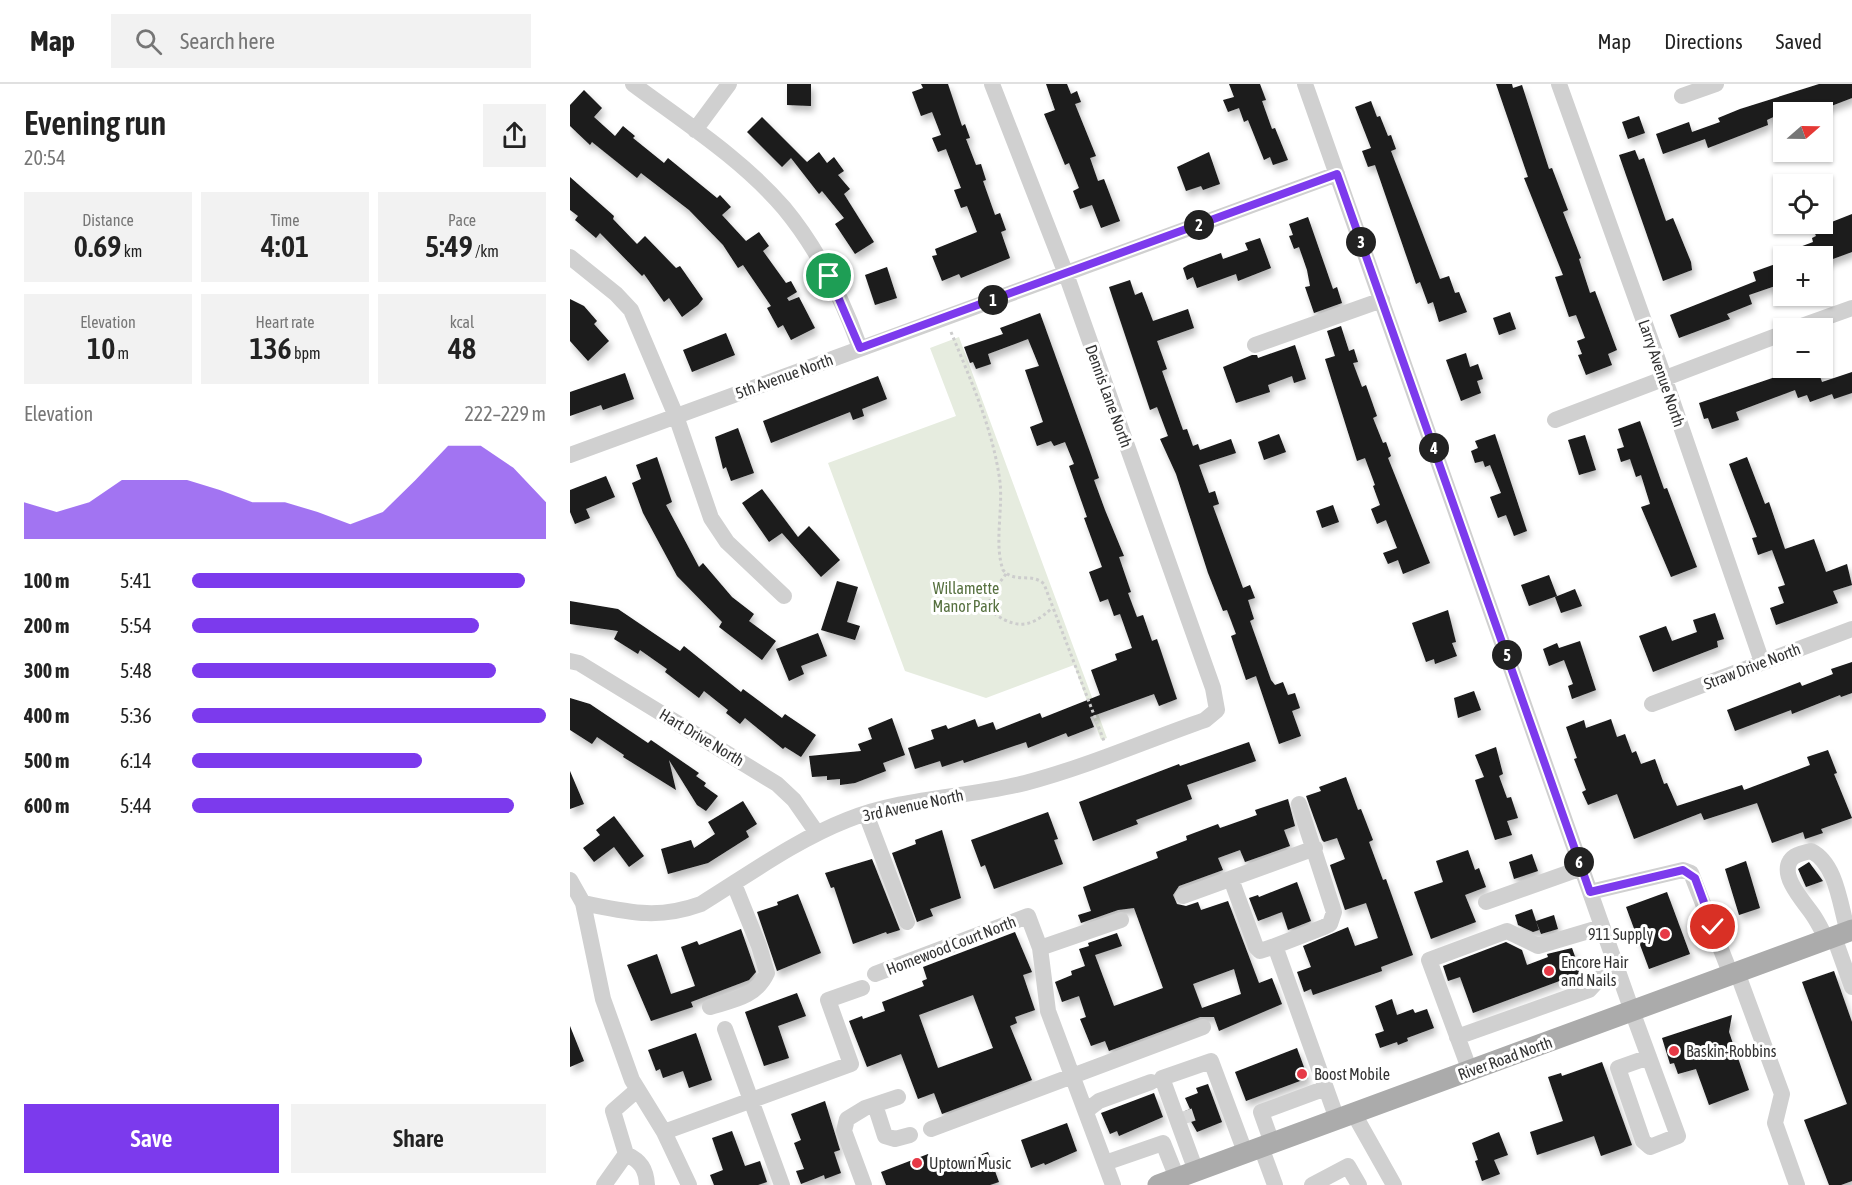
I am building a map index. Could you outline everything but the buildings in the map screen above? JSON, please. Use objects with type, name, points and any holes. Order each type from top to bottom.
[{"type":"main road","name":"River Road North","points":[[1177,1178],[1840,935]]},
{"type":"street","points":[[633,84],[754,178],[790,217],[811,245],[829,276],[860,348]]},
{"type":"street","points":[[695,130],[729,84]]},
{"type":"street","name":"Dennis Lane North","points":[[992,84],[1066,274],[1213,688],[1216,710]]},
{"type":"street","points":[[1305,84],[1617,971],[1678,1136],[1650,1147],[1643,1141],[1618,1068],[1648,1057]]},
{"type":"street","name":"Larry Avenue North","points":[[1559,84],[1664,377],[1762,662]]},
{"type":"street","points":[[1682,96],[1716,84]]},
{"type":"street","name":"5th Avenue North","points":[[570,455],[1337,174]]},
{"type":"street","points":[[570,257],[616,294],[631,310],[675,416],[705,503],[718,531],[784,596]]},
{"type":"street","points":[[1255,345],[1382,300]]},
{"type":"street","points":[[1824,318],[1852,308]]},
{"type":"street","points":[[1555,420],[1773,337]]},
{"type":"street","name":"Straw Drive North","points":[[1652,704],[1852,629]]},
{"type":"street","name":"Hart Drive North","points":[[570,661],[589,669],[777,784],[794,800],[818,833]]},
{"type":"street","name":"3rd Avenue North","points":[[583,903],[657,915],[701,904],[818,833],[866,814],[922,799],[1022,784],[1205,720],[1216,710]]},
{"type":"street","points":[[1231,879],[1256,947],[1260,951],[1324,927],[1333,918],[1333,906],[1299,804]]},
{"type":"street","points":[[866,814],[907,922]]},
{"type":"street","points":[[1184,896],[1315,848]]},
{"type":"street","points":[[1486,902],[1582,868]]},
{"type":"street","points":[[1590,892],[1683,870],[1691,873],[1782,1094],[1775,1123],[1797,1185]]},
{"type":"street","points":[[570,880],[583,903],[603,999],[637,1090],[664,1132],[689,1185]]},
{"type":"street","points":[[710,1007],[742,998],[763,982],[767,973],[759,946],[734,884]]},
{"type":"street","name":"Homewood Court North","points":[[875,974],[1028,916],[1040,948],[1048,1011],[1113,1185]]},
{"type":"street","points":[[1040,948],[1121,920]]},
{"type":"street","points":[[1470,1071],[1429,960],[1507,931],[1538,946],[1602,927]]},
{"type":"street","points":[[1840,935],[1852,987]]},
{"type":"street","points":[[1275,946],[1326,1088],[1394,1185]]},
{"type":"street","points":[[1457,1037],[1589,990],[1601,977],[1617,971]]},
{"type":"street","points":[[664,1132],[851,1064],[828,1000],[862,988]]},
{"type":"street","points":[[931,1129],[1203,1027]]},
{"type":"street","points":[[725,1029],[782,1185]]},
{"type":"street","points":[[1186,1145],[1162,1078],[1211,1061],[1222,1090]]},
{"type":"street","points":[[1177,1178],[1190,1131],[1178,1088],[1187,1075],[1204,1071],[1222,1090],[1259,1147],[1275,1185]]},
{"type":"street","points":[[1086,1111],[1099,1101],[1151,1082]]},
{"type":"street","points":[[1259,1147],[1261,1112],[1326,1088]]},
{"type":"street","points":[[637,1090],[617,1105],[613,1111],[626,1154],[640,1163],[646,1173],[647,1185]]},
{"type":"street","points":[[864,1185],[844,1131],[847,1119],[898,1097]]},
{"type":"street","points":[[875,1105],[885,1136],[895,1139],[910,1135]]},
{"type":"street","points":[[1104,1163],[1163,1143],[1177,1178]]},
{"type":"street","points":[[604,1185],[626,1154]]},
{"type":"street","points":[[1312,1185],[1348,1166],[1359,1185]]},
{"type":"path","points":[[945,316],[983,411],[992,444],[1000,483],[1001,562],[1006,574],[1013,578],[1040,581],[1052,602],[1052,608],[1059,620],[1109,755]]},
{"type":"path","points":[[1006,574],[994,590],[985,608],[1006,621],[1018,624],[1036,622],[1052,608]]},
{"type":"green space","name":"Willamette Manor Park","points":[[959,337],[1107,738],[1101,740],[1074,665],[986,698],[905,671],[828,463],[956,416],[930,348]]},
{"type":"tunnel","points":[[1184,1111],[1188,1123]]},
{"type":"place","name":"911 Supply","points":[[1665,934]]},
{"type":"place","name":"Encore Hair and Nails","points":[[1549,971]]},
{"type":"place","name":"Baskin-Robbins","points":[[1674,1051]]},
{"type":"place","name":"Boost Mobile","points":[[1302,1074]]},
{"type":"place","name":"Uptown Music","points":[[917,1163]]},
{"type":"route","points":[[829,276],[842,301],[860,348],[1337,174],[1590,892],[1683,870],[1691,873],[1695,878],[1713,927]]}]
